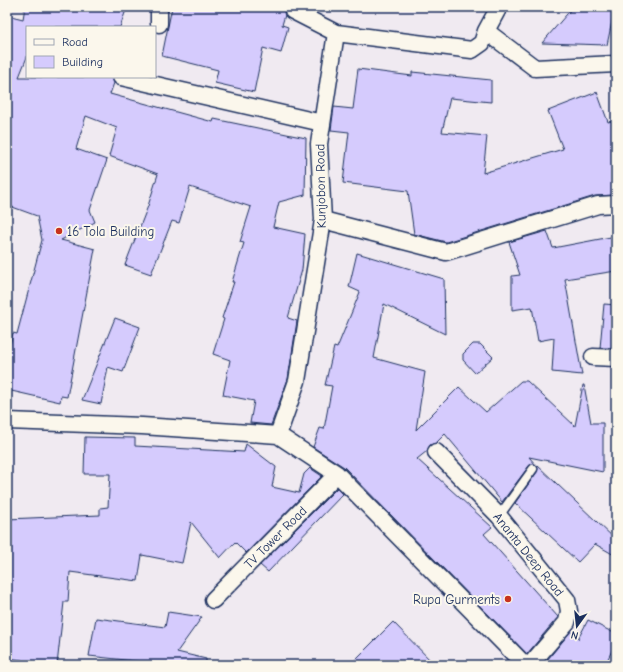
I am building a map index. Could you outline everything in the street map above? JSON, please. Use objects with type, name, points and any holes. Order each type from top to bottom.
[{"type":"street","points":[[159,7],[159,24]]},
{"type":"street","points":[[293,7],[293,11],[336,33],[472,50],[482,43],[486,31],[499,7]]},
{"type":"street","points":[[486,31],[535,68],[616,64]]},
{"type":"street","name":"Kunjobon Road","points":[[278,435],[297,381],[323,220],[319,144],[336,33]]},
{"type":"street","points":[[125,78],[322,123]]},
{"type":"street","points":[[323,220],[446,252],[598,205],[616,204]]},
{"type":"street","points":[[593,357],[616,358]]},
{"type":"street","points":[[7,421],[142,426],[278,435],[337,474],[525,665]]},
{"type":"street","name":"Ananta Deep Road","points":[[436,452],[499,516],[567,600],[569,611],[566,622],[530,665]]},
{"type":"street","name":"TV Tower Road","points":[[213,600],[337,474]]},
{"type":"lane","points":[[499,516],[533,469]]},
{"type":"building","points":[[25,7],[127,7],[120,26],[26,26],[26,60],[19,77],[112,78],[114,83],[110,94],[213,122],[214,119],[306,138],[305,195],[279,202],[273,227],[305,234],[302,270],[288,318],[297,321],[288,379],[271,425],[250,423],[254,401],[223,395],[230,360],[213,354],[224,319],[222,318],[234,282],[232,282],[244,243],[240,242],[251,207],[190,187],[179,223],[172,221],[151,274],[125,265],[148,206],[158,174],[109,156],[117,128],[86,116],[76,149],[107,160],[90,210],[95,222],[61,240],[95,249],[67,397],[61,396],[60,402],[7,390],[7,358],[13,333],[17,334],[42,240],[37,216],[7,205],[7,15],[23,19]]},
{"type":"building","points":[[172,7],[284,7],[285,15],[282,25],[288,27],[281,53],[263,48],[254,92],[215,83],[218,70],[162,56]]},
{"type":"building","points":[[573,7],[615,7],[607,45],[542,43]]},
{"type":"building","points":[[358,69],[412,76],[412,72],[491,80],[491,102],[450,98],[442,132],[487,136],[483,173],[563,149],[548,111],[597,92],[608,122],[616,120],[616,195],[595,196],[446,242],[414,234],[408,191],[343,183],[349,132],[331,130],[334,107],[353,109]]},
{"type":"building","points":[[547,231],[553,248],[616,236],[616,271],[565,279],[582,375],[552,372],[554,338],[538,341],[532,307],[512,310],[512,276],[520,275],[509,242]]},
{"type":"building","points":[[357,253],[444,279],[445,334],[384,304],[374,358],[425,372],[416,430],[459,387],[486,412],[521,381],[527,381],[575,426],[584,385],[591,423],[603,423],[603,472],[529,457],[536,465],[531,464],[529,466],[502,502],[445,434],[436,443],[430,445],[427,451],[417,459],[492,527],[484,534],[558,617],[527,654],[344,467],[313,447],[320,428],[324,429],[332,386],[325,385],[334,347],[337,348],[360,292],[349,287]]},
{"type":"building","points":[[604,304],[616,305],[616,348],[600,348]]},
{"type":"building","points":[[115,318],[140,327],[123,372],[108,367],[101,404],[82,400]]},
{"type":"building","points":[[473,344],[480,344],[493,357],[475,373],[463,360],[463,354]]},
{"type":"building","points":[[85,437],[135,438],[135,446],[244,452],[246,444],[276,467],[272,487],[299,493],[304,474],[310,468],[322,476],[246,553],[235,542],[220,558],[191,522],[182,563],[142,555],[138,581],[70,572],[68,602],[64,602],[57,665],[22,662],[22,660],[7,658],[7,519],[100,515],[100,508],[108,507],[110,474],[84,474]]},
{"type":"building","points":[[537,465],[616,540],[616,556],[595,544],[578,562],[515,503],[537,472]]},
{"type":"building","points":[[337,488],[343,494],[268,572],[260,565]]},
{"type":"building","points":[[168,612],[202,617],[177,652],[206,659],[206,665],[152,665],[153,663],[89,656],[96,618],[165,627]]},
{"type":"building","points":[[588,620],[616,634],[616,642],[605,665],[543,665],[571,631],[578,639]]},
{"type":"building","points":[[393,622],[435,665],[350,665]]},
{"type":"place","name":"16 Tola Building","points":[[59,231]]},
{"type":"place","name":"Rupa Gurments","points":[[508,599]]}]
